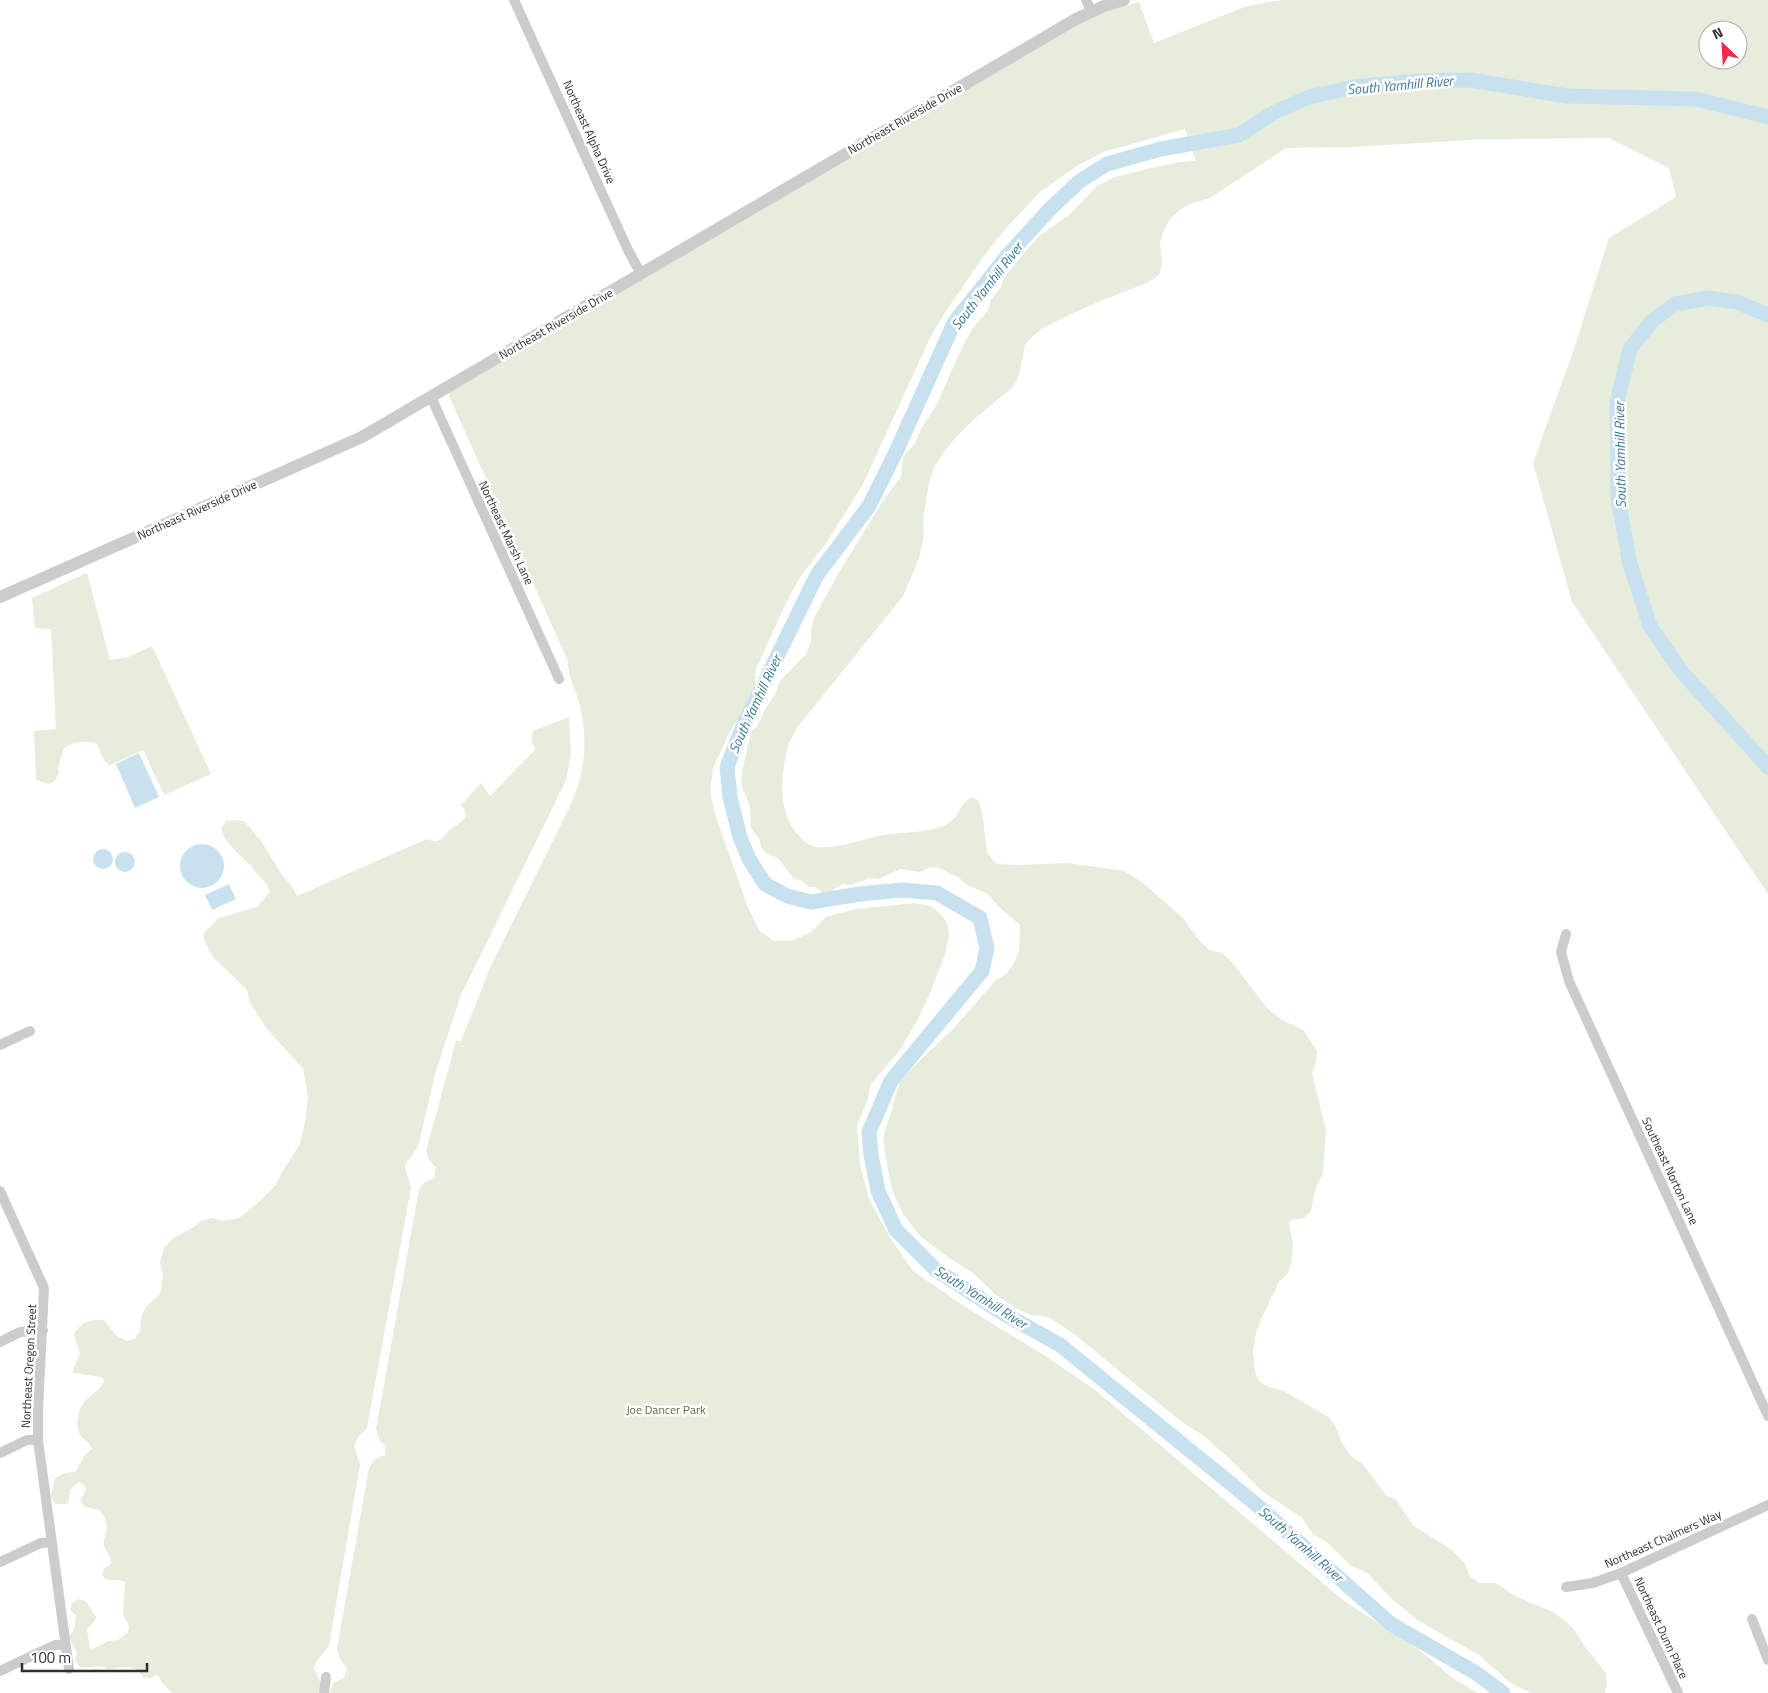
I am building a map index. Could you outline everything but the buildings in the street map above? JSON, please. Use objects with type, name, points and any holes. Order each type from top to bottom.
[{"type":"street","name":"Northeast Alpha Drive","points":[[514,0],[641,274]]},
{"type":"street","name":"Northeast Riverside Drive","points":[[0,597],[362,437],[641,274],[1089,6],[1124,0]]},
{"type":"street","name":"Northeast Marsh Lane","points":[[431,397],[559,679]]},
{"type":"street","name":"Southeast Norton Lane","points":[[1566,934],[1561,952],[1569,981],[1768,1416]]},
{"type":"street","points":[[0,1045],[30,1031]]},
{"type":"street","name":"Northeast Oregon Street","points":[[0,1192],[44,1288],[38,1440],[69,1669]]},
{"type":"street","points":[[0,1342],[20,1332],[42,1330]]},
{"type":"street","points":[[0,1453],[27,1440],[38,1440]]},
{"type":"street","name":"Northeast Chalmers Way","points":[[1566,1587],[1593,1583],[1622,1573],[1768,1505]]},
{"type":"street","points":[[0,1562],[40,1543],[52,1542]]},
{"type":"street","name":"Northeast Dunn Place","points":[[1622,1573],[1678,1693]]},
{"type":"street","points":[[1752,1619],[1768,1660]]},
{"type":"street","points":[[0,1671],[56,1645],[66,1645]]},
{"type":"street","points":[[324,1693],[326,1677]]},
{"type":"green space","name":"Joe Dancer Park","points":[[1282,0],[1768,0],[1768,894],[1572,602],[1533,463],[1574,349],[1609,238],[1676,197],[1669,168],[1609,138],[1488,139],[1351,147],[1286,148],[1210,198],[1181,209],[1170,219],[1160,242],[1162,264],[1159,275],[1149,282],[1098,302],[1041,329],[1025,345],[1019,375],[1014,386],[972,421],[943,453],[935,466],[929,482],[923,521],[924,535],[919,559],[903,596],[796,729],[789,742],[783,773],[784,807],[788,818],[800,837],[812,846],[823,848],[840,846],[883,835],[921,831],[943,826],[953,820],[967,800],[972,797],[978,800],[982,811],[987,852],[996,864],[1068,863],[1124,871],[1142,882],[1183,918],[1198,939],[1209,950],[1222,953],[1231,961],[1267,1008],[1282,1020],[1303,1030],[1317,1051],[1312,1073],[1326,1130],[1323,1173],[1316,1187],[1311,1211],[1304,1218],[1291,1220],[1289,1224],[1293,1244],[1292,1260],[1288,1273],[1279,1282],[1256,1333],[1253,1350],[1255,1372],[1259,1381],[1268,1387],[1282,1390],[1330,1418],[1343,1445],[1353,1458],[1362,1463],[1386,1495],[1396,1500],[1414,1526],[1452,1550],[1464,1562],[1470,1576],[1479,1583],[1496,1583],[1513,1595],[1555,1613],[1574,1629],[1585,1647],[1606,1673],[1605,1693],[1532,1693],[1506,1679],[1479,1655],[1417,1620],[1393,1600],[1367,1573],[1350,1565],[1329,1544],[1313,1534],[1302,1518],[1262,1491],[1203,1435],[1183,1423],[1074,1334],[1048,1317],[1031,1315],[997,1296],[973,1273],[920,1236],[903,1214],[893,1193],[883,1139],[900,1081],[953,1029],[996,980],[1006,974],[1013,965],[1019,951],[1020,925],[998,906],[988,894],[967,885],[958,877],[936,867],[920,872],[900,869],[879,879],[869,878],[851,885],[842,884],[829,893],[823,893],[815,887],[809,887],[801,880],[794,879],[778,858],[764,852],[760,840],[751,828],[750,807],[741,784],[751,732],[757,726],[780,681],[806,654],[811,642],[811,629],[814,618],[838,574],[884,499],[901,477],[903,457],[915,443],[921,429],[937,404],[963,345],[972,329],[989,309],[990,301],[1001,287],[1003,278],[1039,236],[1069,215],[1097,186],[1115,177],[1180,162],[1196,161],[1185,129],[1103,152],[1077,166],[1041,191],[1008,226],[983,257],[944,314],[929,340],[863,484],[827,542],[800,577],[785,605],[756,669],[754,693],[729,734],[713,768],[710,792],[715,814],[747,905],[759,930],[774,941],[792,941],[811,932],[826,917],[855,909],[916,903],[933,907],[944,918],[948,926],[949,935],[945,955],[931,991],[916,1023],[900,1050],[871,1084],[867,1102],[857,1125],[860,1166],[870,1201],[891,1239],[913,1271],[970,1310],[1044,1355],[1094,1389],[1344,1601],[1417,1648],[1454,1679],[1478,1693],[329,1693],[334,1682],[344,1678],[347,1668],[340,1659],[337,1648],[369,1468],[375,1459],[385,1455],[386,1446],[380,1441],[376,1429],[419,1189],[425,1182],[434,1178],[436,1167],[429,1160],[426,1151],[456,1041],[461,1041],[490,968],[572,802],[580,779],[584,755],[582,718],[569,673],[568,661],[449,393],[1071,28],[1104,12],[1139,2],[1154,43],[1247,6]]},
{"type":"green space","points":[[87,573],[110,660],[128,657],[152,646],[211,774],[164,795],[143,750],[109,766],[105,762],[97,744],[84,742],[72,744],[64,748],[55,781],[49,784],[36,780],[34,731],[56,729],[51,629],[35,628],[32,598]]},
{"type":"green space","points":[[569,717],[571,753],[566,780],[461,995],[435,1074],[418,1147],[405,1167],[411,1188],[367,1428],[358,1437],[354,1446],[360,1465],[329,1645],[316,1662],[314,1668],[321,1683],[320,1693],[172,1693],[156,1675],[151,1678],[143,1677],[138,1670],[130,1667],[108,1669],[98,1666],[80,1667],[75,1660],[77,1653],[69,1637],[74,1629],[76,1616],[70,1609],[72,1603],[78,1599],[86,1601],[96,1617],[87,1629],[90,1649],[108,1641],[118,1640],[128,1632],[129,1626],[123,1614],[125,1582],[106,1580],[102,1575],[104,1569],[111,1564],[104,1543],[107,1530],[106,1524],[100,1510],[85,1507],[80,1501],[86,1490],[84,1485],[79,1482],[70,1490],[69,1501],[66,1504],[55,1504],[51,1496],[55,1478],[76,1471],[84,1456],[92,1449],[79,1432],[78,1418],[86,1400],[102,1385],[104,1380],[101,1377],[74,1373],[73,1370],[80,1354],[74,1334],[87,1322],[104,1320],[116,1335],[126,1341],[135,1339],[140,1331],[141,1318],[146,1307],[160,1294],[163,1275],[160,1262],[164,1248],[173,1238],[201,1221],[212,1218],[222,1221],[239,1218],[257,1204],[276,1185],[300,1144],[305,1121],[308,1097],[303,1069],[267,1029],[249,1001],[247,990],[213,957],[205,942],[203,934],[219,918],[257,907],[270,892],[252,866],[228,843],[222,832],[223,826],[227,821],[244,821],[261,841],[297,896],[427,839],[432,841],[440,840],[466,817],[461,805],[481,783],[490,796],[535,750],[531,739],[533,731]]},
{"type":"water","points":[[139,753],[159,797],[135,808],[116,764]]},
{"type":"water","points":[[206,844],[218,850],[223,857],[223,875],[218,882],[211,887],[198,888],[190,885],[183,878],[180,862],[183,854],[190,847]]},
{"type":"water","points":[[103,849],[110,852],[113,859],[110,866],[103,869],[96,866],[93,859],[96,852]]},
{"type":"water","points":[[125,852],[132,855],[135,862],[132,869],[125,872],[118,869],[115,862],[118,855]]},
{"type":"water","points":[[229,884],[236,899],[212,910],[205,895]]},
{"type":"waterway","name":"South Yamhill River","points":[[1503,1693],[1476,1673],[1391,1624],[1251,1500],[1060,1345],[1001,1312],[936,1270],[896,1230],[878,1191],[869,1132],[891,1081],[982,971],[987,948],[980,918],[937,893],[902,890],[860,894],[811,902],[787,896],[765,884],[749,859],[740,837],[730,797],[727,767],[744,724],[817,575],[869,506],[895,454],[954,323],[1008,255],[1051,208],[1080,181],[1107,164],[1161,149],[1239,135],[1273,113],[1309,97],[1354,87],[1416,81],[1471,80],[1567,96],[1696,99],[1768,117]]},
{"type":"waterway","name":"South Yamhill River","points":[[1768,315],[1737,302],[1708,298],[1675,304],[1652,321],[1630,349],[1617,402],[1618,498],[1630,564],[1650,626],[1681,671],[1768,767]]}]
